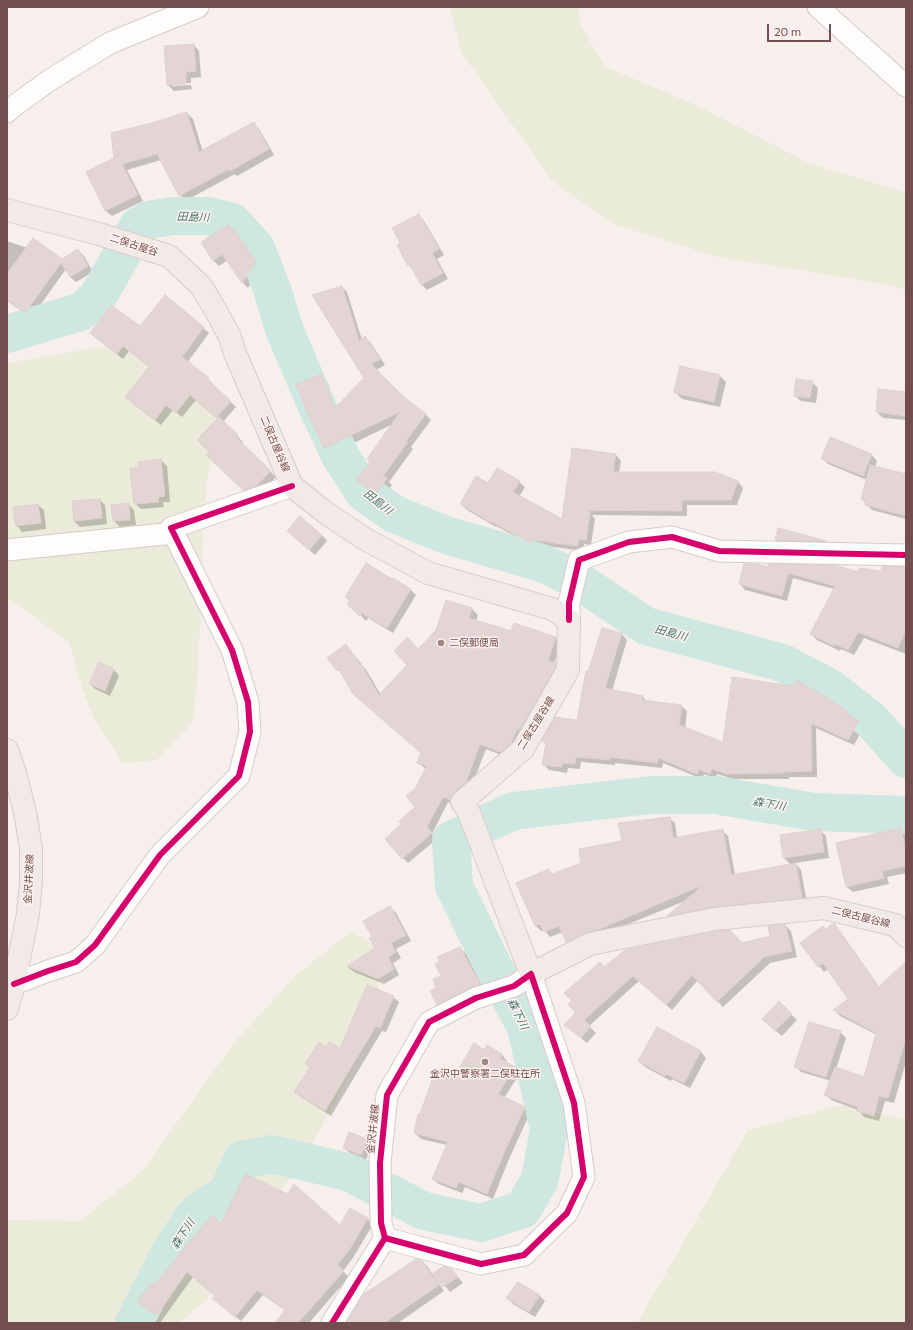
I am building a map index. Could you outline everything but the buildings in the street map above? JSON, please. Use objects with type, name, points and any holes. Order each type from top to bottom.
[{"type":"main road","name":"二俣古屋谷","points":[[7,210],[99,234],[169,256]]},
{"type":"main road","name":"二俣古屋谷線","points":[[169,256],[201,286],[230,337],[292,486],[326,513],[365,539],[428,573],[552,609],[569,612],[568,670],[523,749],[462,802],[468,810],[487,860],[523,980],[590,944],[715,919],[824,908],[894,925],[906,936]]},
{"type":"main road","name":"金沢井波線","points":[[7,750],[15,773],[25,812],[31,848],[31,881],[28,914],[14,984],[7,1009]]},
{"type":"street","points":[[7,112],[50,80],[110,43],[198,7]]},
{"type":"street","points":[[818,7],[906,86]]},
{"type":"street","points":[[14,984],[76,962],[95,945],[160,855],[239,776],[250,732],[248,702],[232,650],[171,528],[292,486]]},
{"type":"street","points":[[7,550],[174,533]]},
{"type":"street","points":[[569,612],[579,560],[629,542],[672,537],[719,551],[906,554]]},
{"type":"street","points":[[332,1323],[383,1230],[481,1264],[524,1255],[566,1213],[584,1177],[574,1103],[523,980]]},
{"type":"street","name":"金沢井波線","points":[[383,1230],[380,1163],[387,1095],[429,1022],[476,998],[523,980]]},
{"type":"green space","points":[[450,7],[579,7],[580,25],[606,67],[696,105],[809,163],[906,193],[906,290],[888,285],[718,257],[616,225],[552,181],[461,52]]},
{"type":"green space","points":[[136,341],[192,363],[216,409],[204,512],[198,675],[193,722],[157,760],[122,763],[93,716],[82,688],[69,642],[7,598],[7,363]]},
{"type":"green space","points":[[352,931],[380,949],[376,1025],[309,1150],[204,1302],[178,1323],[7,1323],[7,1220],[80,1221],[142,1171],[233,1044],[297,974]]},
{"type":"green space","points":[[842,1105],[906,1120],[906,1323],[638,1323],[748,1130]]},
{"type":"waterway","name":"田島川","points":[[7,334],[80,312],[97,298],[138,226],[148,220],[173,216],[208,216],[232,222],[256,248],[273,292],[284,329],[318,409],[341,457],[364,493],[394,514],[446,535],[542,563],[574,578],[646,626],[783,663],[830,688],[871,720],[906,759]]},
{"type":"waterway","name":"森下川","points":[[134,1323],[167,1258],[192,1218],[209,1204],[227,1194],[242,1160],[272,1154],[348,1172],[424,1211],[481,1223],[523,1209],[540,1179],[549,1129],[526,1027],[495,970],[454,886],[451,840],[513,811],[650,795],[715,795],[814,812],[906,815]]},
{"type":"cycle path","points":[[14,984],[76,962],[95,945],[160,855],[239,776],[250,732],[248,702],[232,650],[171,528],[292,486]]},
{"type":"cycle path","points":[[569,620],[569,603],[579,560],[629,542],[672,537],[719,551],[906,555]]},
{"type":"cycle path","points":[[332,1323],[385,1238],[381,1223],[380,1163],[387,1095],[429,1022],[476,998],[514,986],[531,974],[574,1103],[584,1177],[567,1213],[524,1255],[481,1264],[385,1238]]},
{"type":"place","name":"二俣郵便局","points":[[441,643]]},
{"type":"place","name":"金沢中警察署二俣駐在所","points":[[485,1062]]}]
